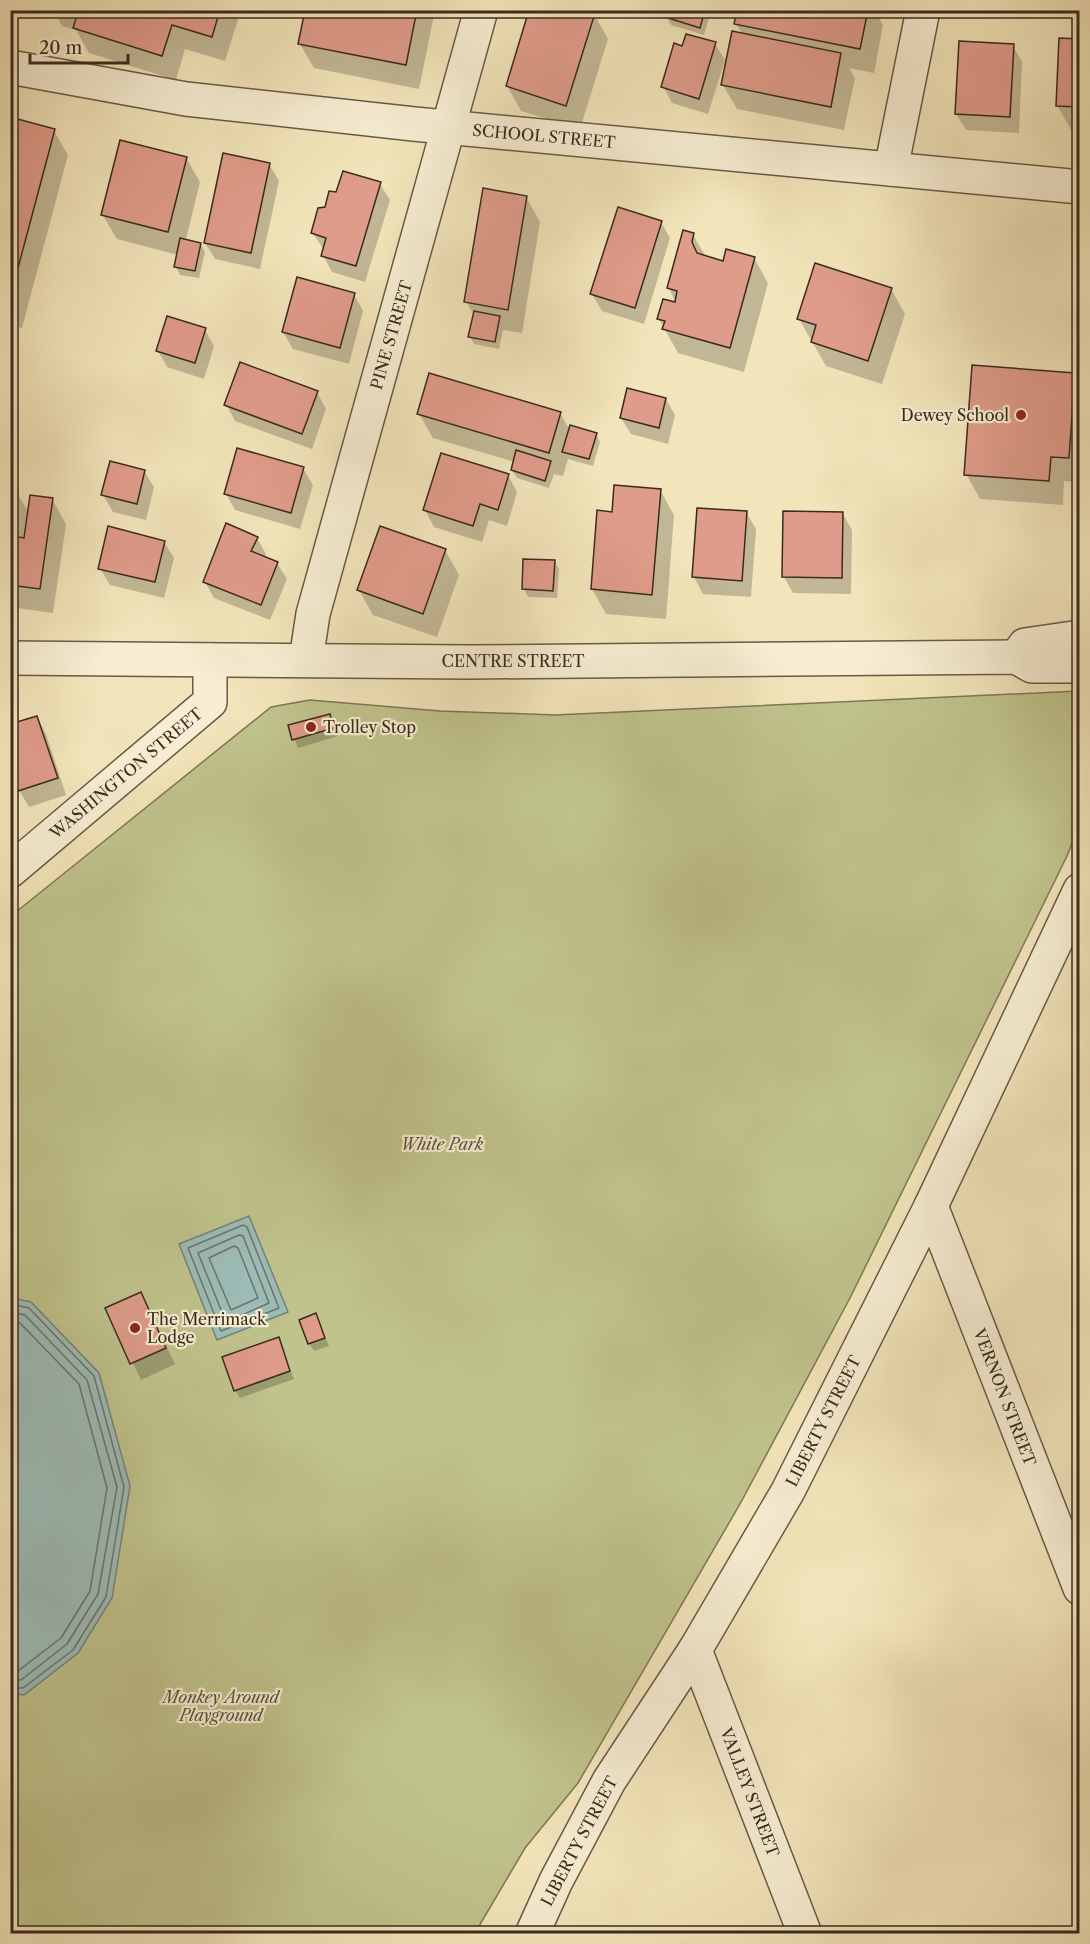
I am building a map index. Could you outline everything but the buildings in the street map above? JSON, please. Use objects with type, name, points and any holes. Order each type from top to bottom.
[{"type":"street","name":"PINE STREET","points":[[306,660],[314,614],[481,10]]},
{"type":"street","points":[[891,169],[923,10]]},
{"type":"street","name":"SCHOOL STREET","points":[[10,68],[186,99],[449,127],[1080,188]]},
{"type":"street","points":[[1016,657],[1025,645],[1080,637]]},
{"type":"street","name":"CENTRE STREET","points":[[10,658],[469,662],[1016,657],[1032,666],[1080,666]]},
{"type":"street","name":"WASHINGTON STREET","points":[[10,871],[210,702],[210,660]]},
{"type":"street","name":"LIBERTY STREET","points":[[532,1934],[556,1881],[609,1781],[695,1650],[788,1491],[931,1206],[1080,890]]},
{"type":"street","name":"VERNON STREET","points":[[931,1206],[1080,1588]]},
{"type":"street","name":"VALLEY STREET","points":[[695,1650],[805,1934]]},
{"type":"green space","name":"White Park","points":[[1079,691],[1079,826],[1067,856],[850,1298],[740,1504],[578,1783],[525,1848],[475,1933],[11,1934],[11,916],[271,707],[310,700],[440,711],[555,715]]},
{"type":"water","points":[[249,1216],[288,1312],[217,1340],[179,1244]]},
{"type":"water","points":[[11,1298],[31,1302],[99,1373],[130,1486],[112,1598],[78,1653],[24,1695],[10,1693]]},
{"type":"place","name":"Dewey School","points":[[1021,415]]},
{"type":"place","name":"Trolley Stop","points":[[311,727]]},
{"type":"place","name":"The Merrimack Lodge","points":[[135,1328]]},
{"type":"park label","name":"Monkey Around Playground","points":[[221,1706]]}]
